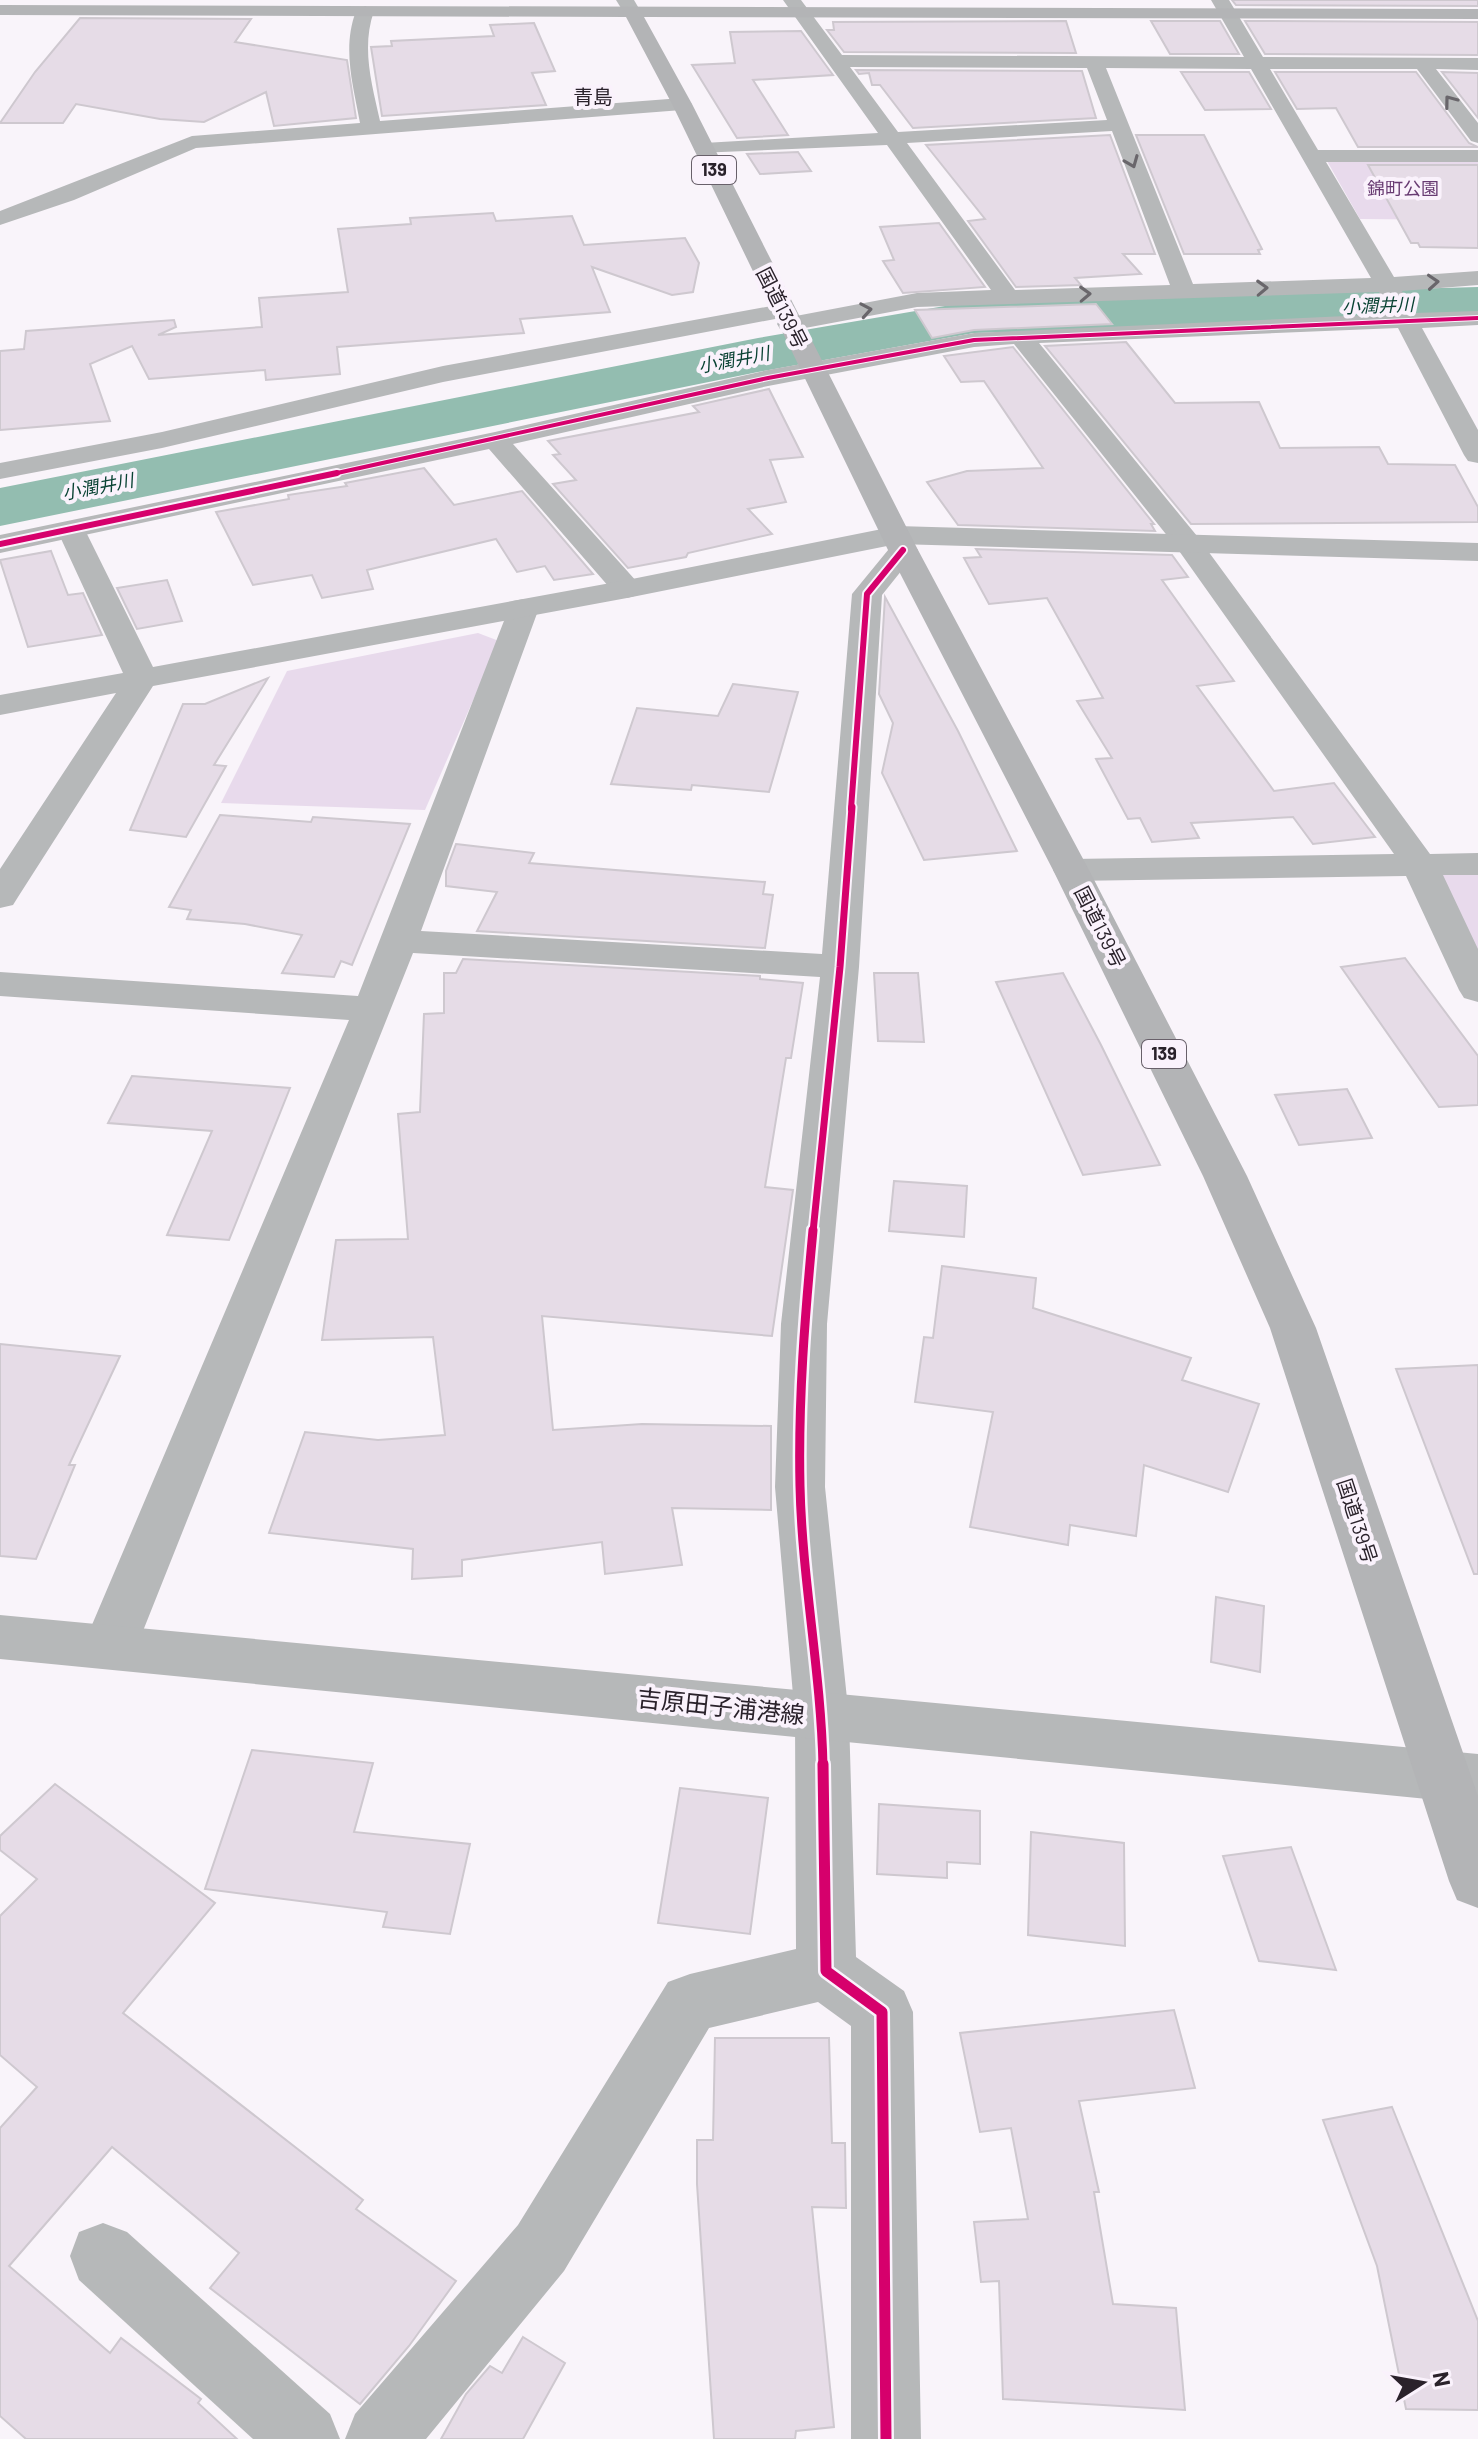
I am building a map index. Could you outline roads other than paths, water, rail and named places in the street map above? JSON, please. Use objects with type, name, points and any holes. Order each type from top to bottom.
[{"type":"highway","name":"国道139号","points":[[628,6],[682,104],[788,322],[1225,1176],[1293,1328],[1460,1777],[1478,1881]]},
{"type":"highway","points":[[0,10],[1224,6],[1478,14]]},
{"type":"street","points":[[796,6],[1007,296]]},
{"type":"street","points":[[1224,6],[1387,285],[1478,455]]},
{"type":"street","points":[[365,11],[359,23],[356,42],[371,128]]},
{"type":"street","points":[[837,61],[1478,64]]},
{"type":"street","points":[[1095,63],[1184,291]]},
{"type":"street","points":[[1423,65],[1478,137]]},
{"type":"street","points":[[0,218],[66,195],[192,142],[682,104]]},
{"type":"street","points":[[704,149],[1117,125]]},
{"type":"street","points":[[1311,156],[1478,156]]},
{"type":"street","points":[[26,188],[66,195]]},
{"type":"street","points":[[0,471],[162,440],[443,374],[917,300],[1387,285],[1478,278]]},
{"type":"street","points":[[0,544],[495,440],[768,378],[974,340],[1478,318]]},
{"type":"street","points":[[1021,336],[1187,542],[1419,864],[1478,990]]},
{"type":"street","points":[[495,440],[627,589]]},
{"type":"street","points":[[71,530],[142,678]]},
{"type":"street","points":[[826,1971],[822,1718],[800,1487],[804,1324],[840,967],[867,594],[900,542]]},
{"type":"street","points":[[0,705],[627,589],[900,542],[1187,542],[1478,552]]},
{"type":"street","points":[[110,1646],[373,1009],[524,608]]},
{"type":"street","points":[[0,897],[142,678]]},
{"type":"street","points":[[1071,870],[1478,864]]},
{"type":"street","points":[[398,941],[840,967]]},
{"type":"street","points":[[0,984],[373,1009]]},
{"type":"street","name":"吉原田子浦港線","points":[[0,1637],[1460,1777]]},
{"type":"street","points":[[380,2439],[541,2248],[690,2003],[826,1971],[882,2012],[886,2439]]},
{"type":"street","points":[[103,2256],[305,2439]]},
{"type":"waterway","name":"小潤井川","points":[[0,507],[758,355],[974,317],[1478,303]]},
{"type":"district","name":"青島","points":[[593,97]]},
{"type":"park label","name":"錦町公園","points":[[1403,189]]}]
